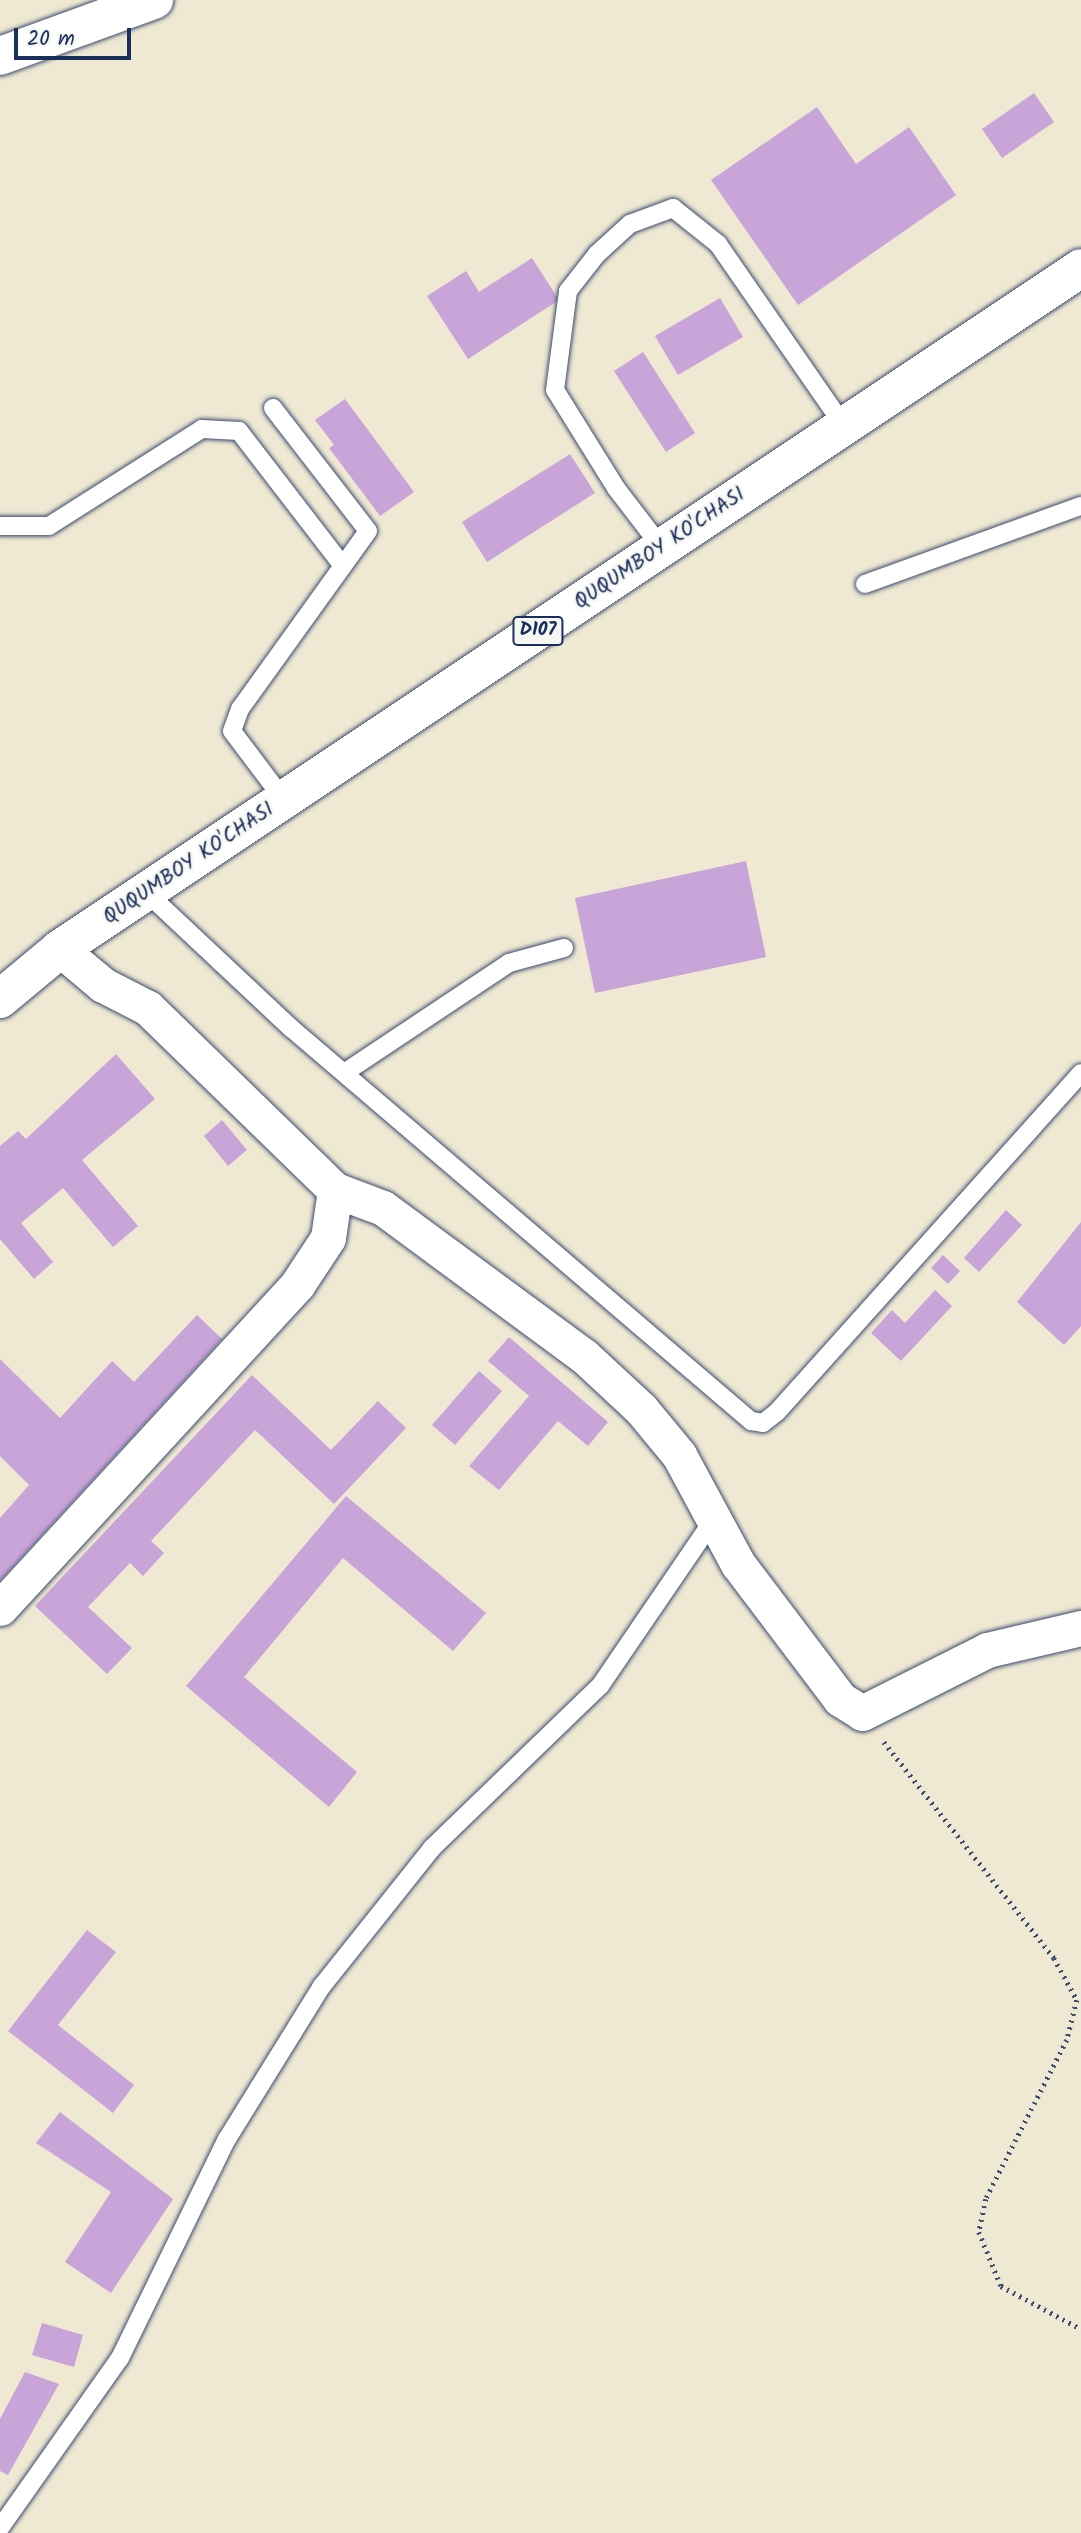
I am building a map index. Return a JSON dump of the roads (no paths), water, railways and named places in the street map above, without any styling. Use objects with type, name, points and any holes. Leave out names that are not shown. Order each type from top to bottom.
[{"type":"main road","points":[[0,55],[154,0]]},
{"type":"main road","name":"QUQUMBOY KO'CHASI","points":[[0,999],[60,949],[1081,268]]},
{"type":"street","points":[[60,949],[103,985],[148,1009],[335,1190],[383,1208],[584,1356],[640,1409],[679,1455],[712,1522],[738,1564],[840,1699],[862,1713],[987,1650],[1081,1628]]},
{"type":"street","points":[[0,1608],[298,1285],[328,1238],[335,1190]]},
{"type":"lane","points":[[662,548],[616,488],[555,390],[568,291],[597,254],[630,224],[673,208],[718,244],[844,426]]},
{"type":"lane","points":[[273,408],[368,531],[240,709],[232,731],[285,800]]},
{"type":"lane","points":[[0,526],[49,527],[202,429],[239,431],[343,566]]},
{"type":"lane","points":[[864,584],[1081,506]]},
{"type":"lane","points":[[146,892],[344,1073],[751,1421],[763,1423],[1081,1073]]},
{"type":"lane","points":[[344,1073],[509,963],[564,948]]},
{"type":"lane","points":[[0,2528],[120,2358],[227,2139],[322,1986],[432,1848],[600,1686],[712,1522]]}]
